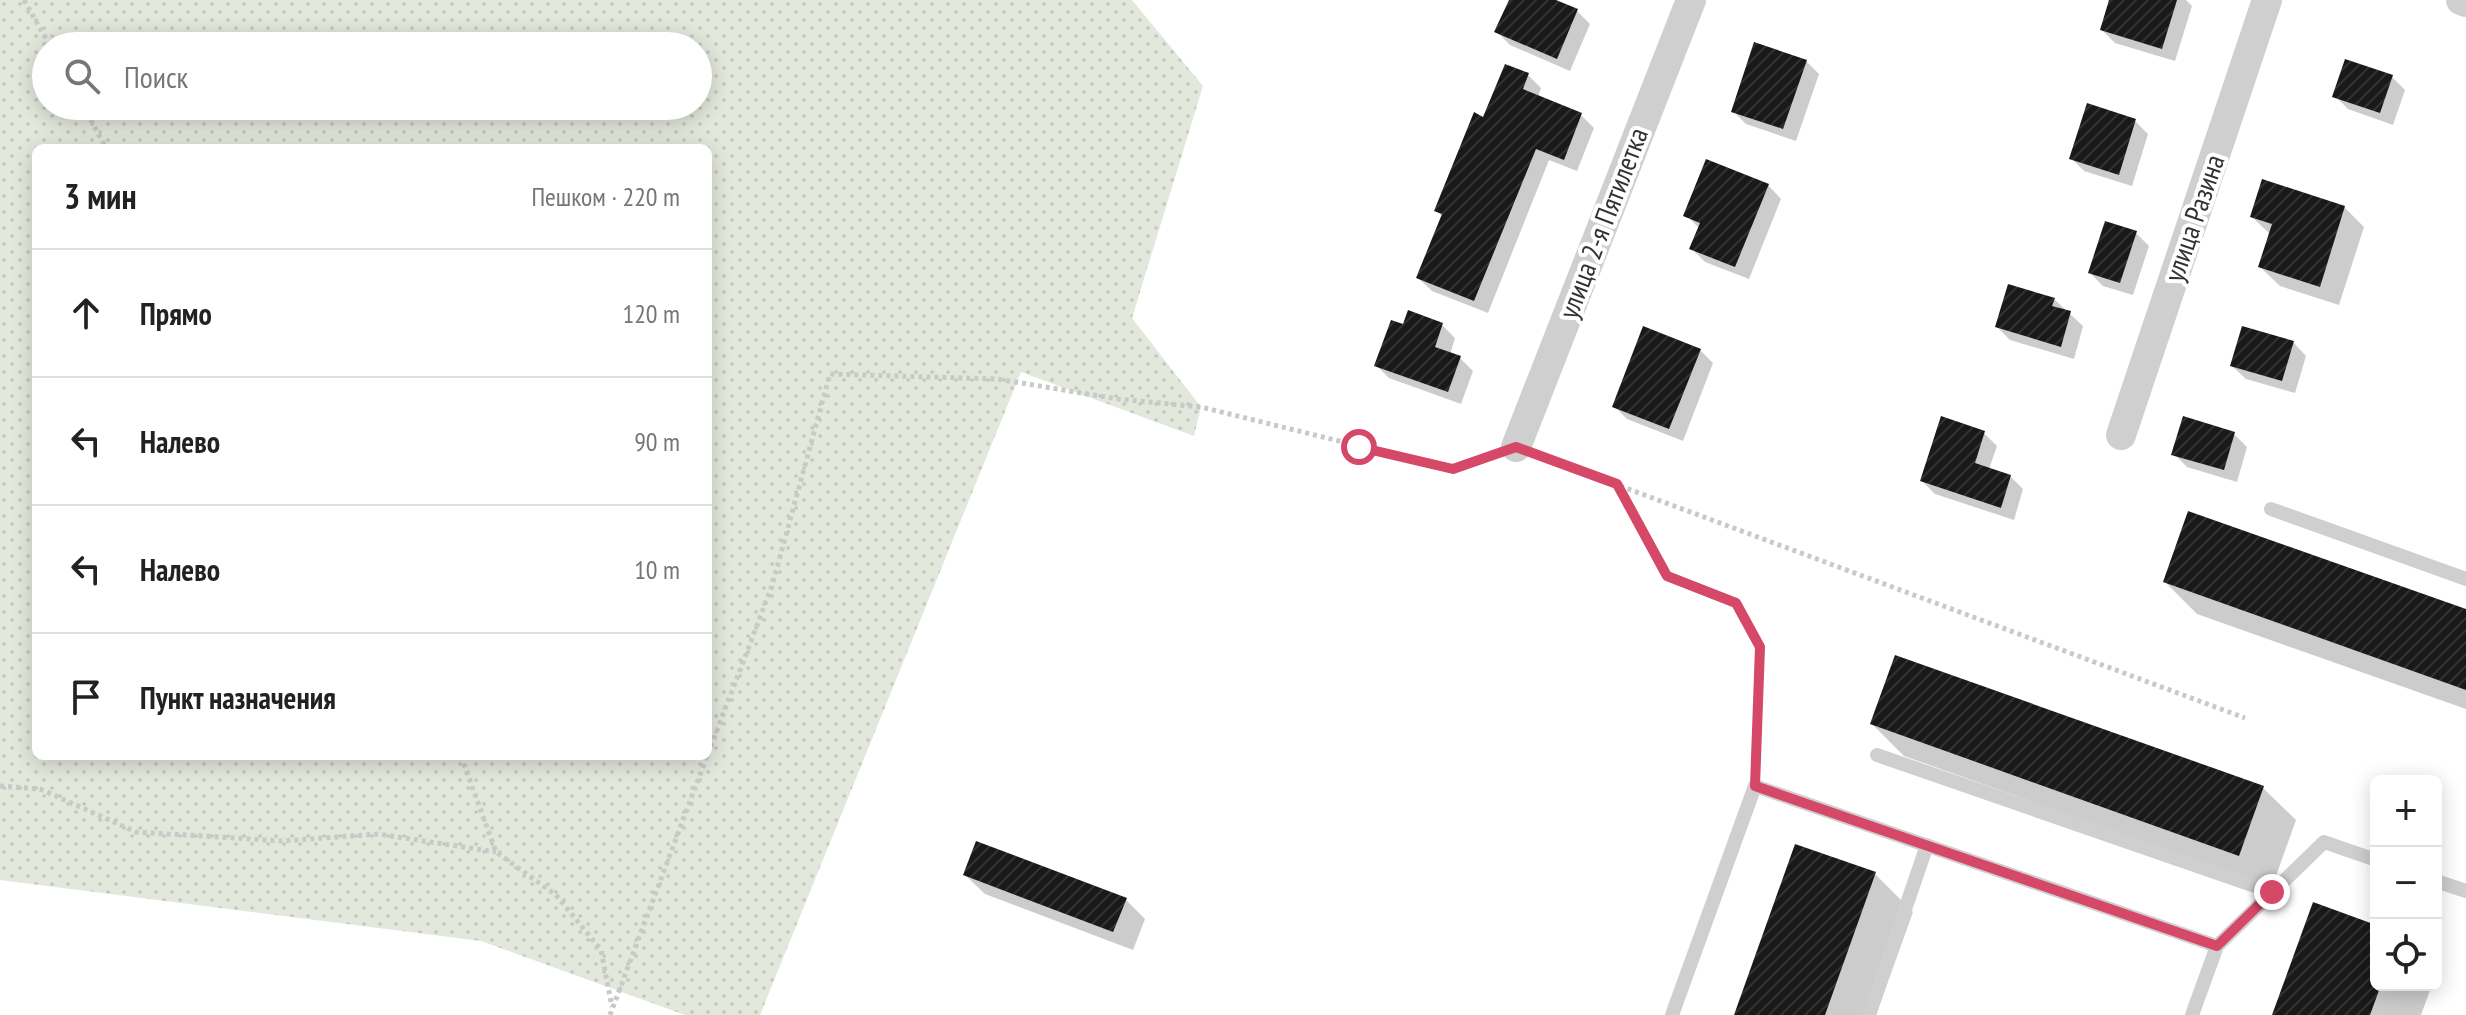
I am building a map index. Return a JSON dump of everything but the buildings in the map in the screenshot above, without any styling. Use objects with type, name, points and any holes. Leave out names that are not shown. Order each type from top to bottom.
[{"type":"street","name":"улица 2-я Пятилетка","points":[[1516,447],[1691,0]]},
{"type":"street","name":"улица Разина","points":[[2121,435],[2267,0]]},
{"type":"lane","points":[[2271,509],[2466,579]]},
{"type":"lane","points":[[1877,755],[2272,892]]},
{"type":"lane","points":[[1672,1015],[1755,786],[2217,946]]},
{"type":"lane","points":[[2192,1015],[2217,946],[2324,842],[2370,858]]},
{"type":"lane","points":[[1869,1015],[1927,845]]},
{"type":"lane","points":[[2442,883],[2466,891]]},
{"type":"path","points":[[24,0],[42,32]]},
{"type":"path","points":[[91,120],[104,144]]},
{"type":"path","points":[[712,744],[772,586],[830,374],[997,379],[1118,399],[1201,407],[1453,469],[1516,447],[2245,718]]},
{"type":"path","points":[[1617,484],[1667,576],[1736,603],[1760,647],[1755,786]]},
{"type":"path","points":[[462,760],[496,852]]},
{"type":"path","points":[[610,1015],[706,760]]},
{"type":"path","points":[[0,786],[40,789],[136,832],[283,841],[378,834],[496,852],[556,895],[601,950],[612,1007]]},
{"type":"shaded area","points":[[0,0],[1132,0],[1203,86],[1132,318],[1201,407],[1194,436],[1021,372],[760,1015],[685,1015],[481,941],[0,880]]},
{"type":"route","points":[[1359,447],[1453,469],[1516,447],[1617,484],[1667,576],[1736,603],[1760,647],[1755,786],[2217,946],[2272,892]]}]
